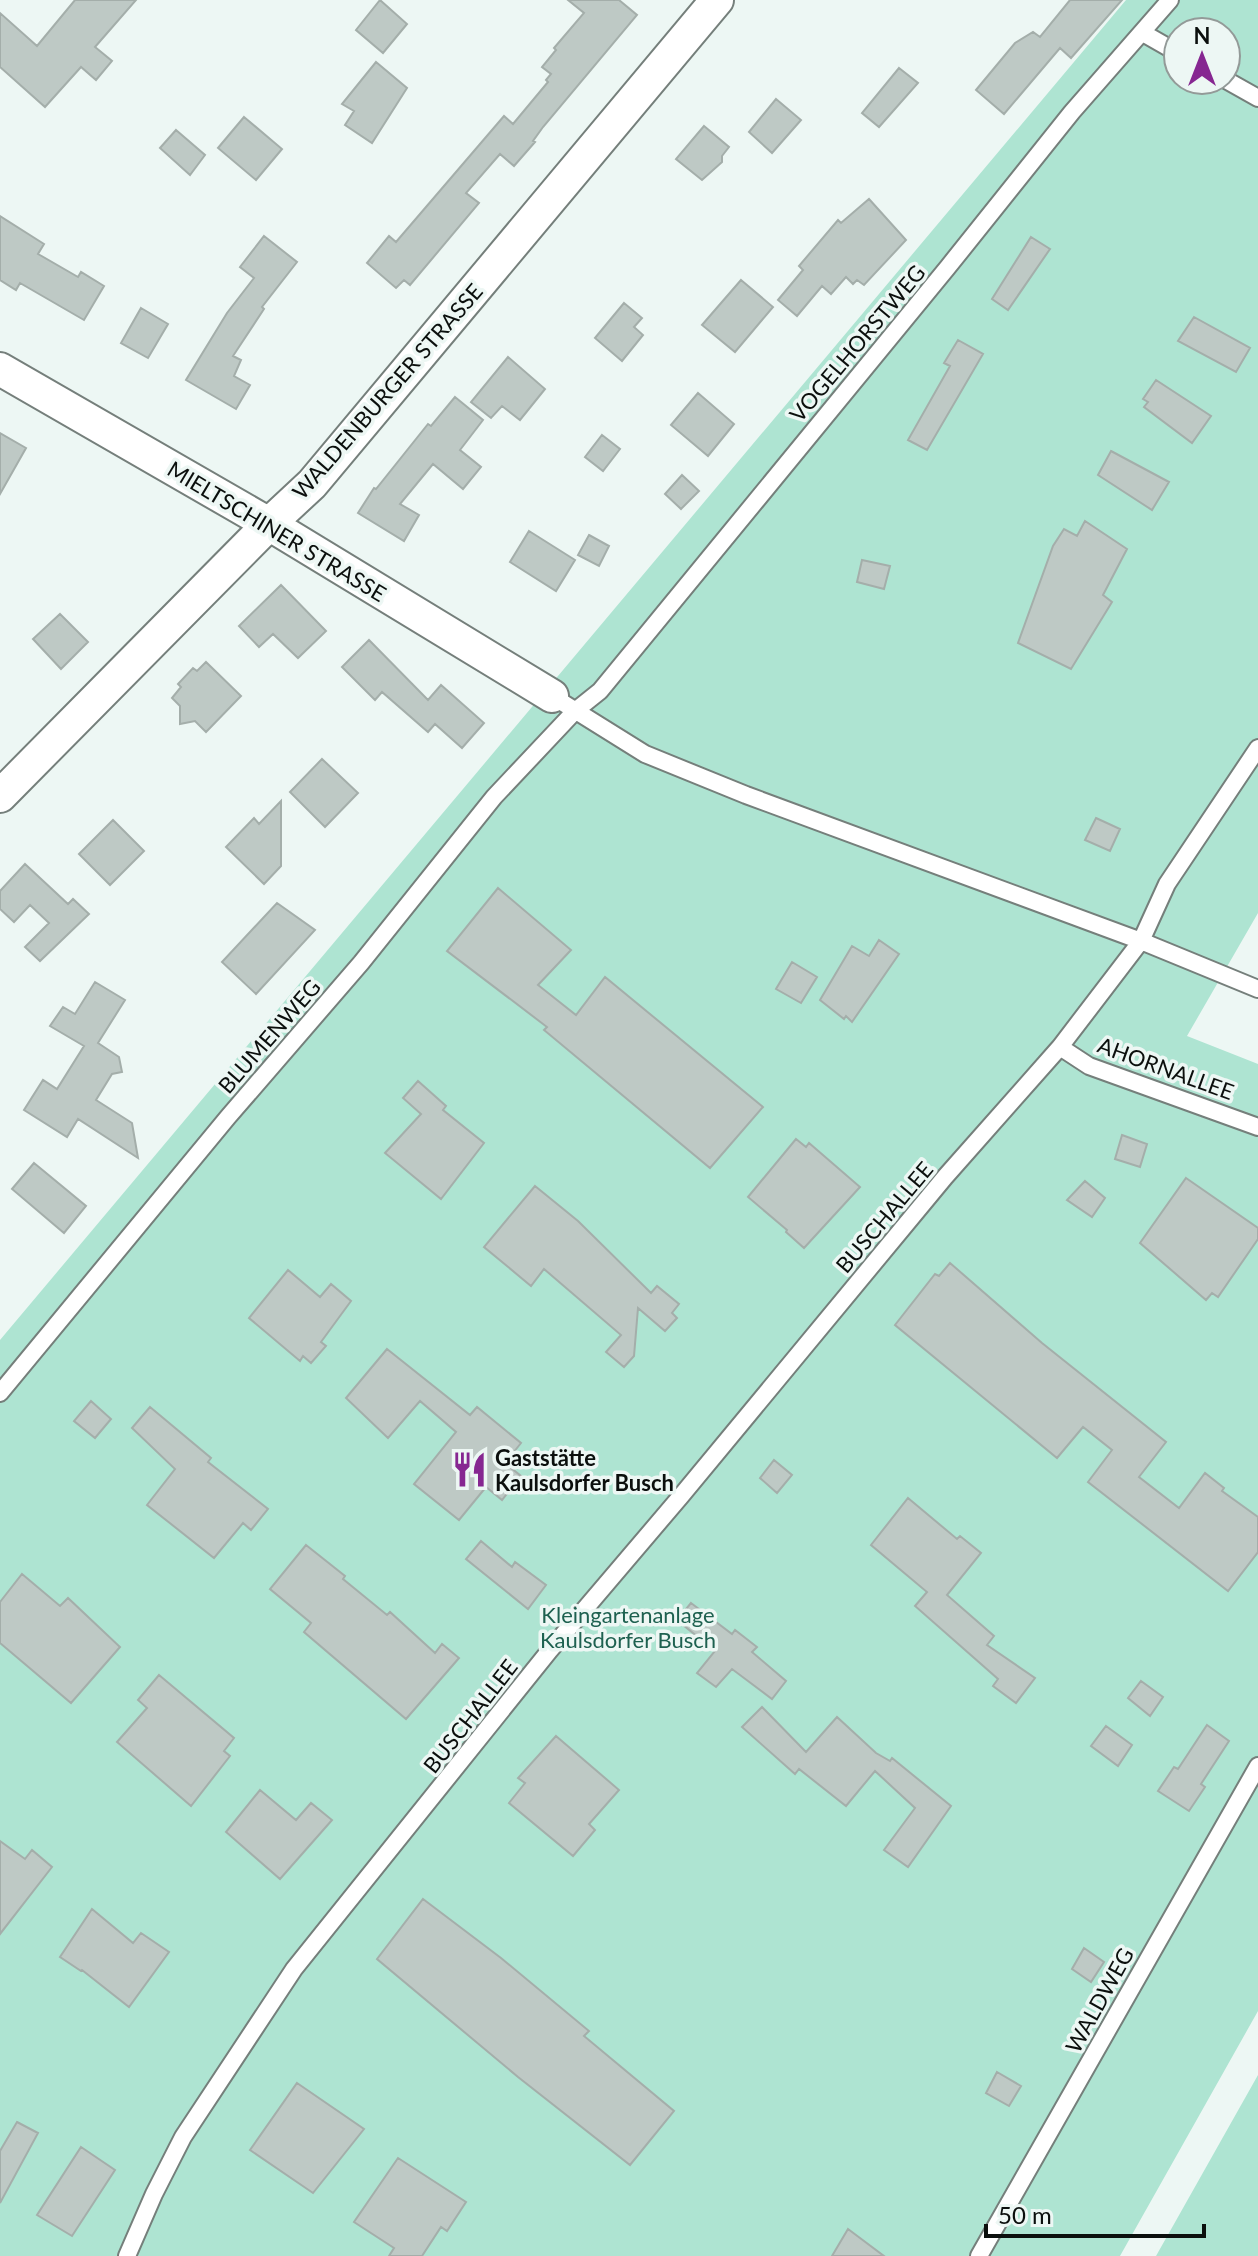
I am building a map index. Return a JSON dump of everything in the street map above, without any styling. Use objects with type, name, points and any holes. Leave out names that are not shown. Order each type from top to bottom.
[{"type":"street","name":"WALDENBURGER STRASSE","points":[[0,796],[312,484],[717,0]]},
{"type":"street","name":"MIELTSCHINER STRASSE","points":[[0,369],[269,524],[563,704]]},
{"type":"lane","name":"VOGELHORSTWEG","points":[[563,704],[600,691],[1072,112],[1170,0]]},
{"type":"lane","points":[[1143,33],[1162,44]]},
{"type":"lane","points":[[563,704],[645,754],[688,772],[1141,941],[1258,989]]},
{"type":"lane","name":"BLUMENWEG","points":[[0,1393],[228,1117],[361,963],[494,797],[563,704]]},
{"type":"lane","name":"BUSCHALLEE","points":[[127,2256],[183,2137],[294,1969],[550,1650],[702,1472],[945,1177],[1060,1047],[1141,941],[1167,884],[1258,748]]},
{"type":"lane","name":"AHORNALLEE","points":[[1060,1047],[1089,1066],[1258,1127]]},
{"type":"lane","name":"WALDWEG","points":[[979,2256],[1258,1766]]},
{"type":"green space","name":"Kleingartenanlage Kaulsdorfer Busch","points":[[1126,0],[1258,0],[1258,913],[1187,1036],[1258,1064],[1258,2011],[1120,2256],[0,2256],[0,1340]]},
{"type":"green space","points":[[1258,2075],[1258,2256],[1156,2256]]},
{"type":"building","points":[[75,0],[136,0],[95,47],[112,61],[96,80],[81,67],[45,107],[0,67],[0,13],[37,46]]},
{"type":"building","points":[[380,0],[407,24],[383,53],[356,30]]},
{"type":"building","points":[[568,0],[619,0],[637,15],[514,166],[500,154],[466,193],[479,203],[410,285],[404,280],[396,288],[367,263],[389,236],[396,242],[504,116],[513,124],[548,82],[546,80],[551,74],[542,67],[584,13]]},
{"type":"building","points":[[1070,0],[1122,0],[1071,58],[1060,48],[1004,114],[976,90],[1015,43],[1033,32],[1040,37]]},
{"type":"building","points":[[376,62],[407,88],[372,143],[345,125],[354,111],[342,104]]},
{"type":"building","points":[[899,68],[918,83],[879,127],[862,113]]},
{"type":"building","points":[[776,99],[801,120],[772,153],[749,132]]},
{"type":"building","points":[[244,117],[282,149],[256,180],[218,148]]},
{"type":"building","points":[[704,126],[729,147],[722,156],[722,162],[702,180],[676,159]]},
{"type":"building","points":[[176,130],[205,155],[190,175],[160,148]]},
{"type":"building","points":[[869,199],[906,240],[864,285],[857,280],[853,284],[846,277],[831,294],[822,286],[797,316],[778,300],[803,270],[799,266],[838,220],[841,223]]},
{"type":"building","points":[[0,216],[44,244],[38,254],[78,277],[81,272],[104,286],[84,320],[20,283],[16,290],[0,280]]},
{"type":"building","points":[[264,236],[297,262],[262,307],[264,309],[233,356],[241,360],[234,376],[250,385],[236,409],[186,380],[227,313],[254,278],[240,267]]},
{"type":"building","points":[[1031,237],[1050,249],[1008,310],[992,299]]},
{"type":"building","points":[[741,280],[773,307],[735,352],[702,325]]},
{"type":"building","points":[[624,303],[642,318],[634,327],[643,335],[622,361],[595,338]]},
{"type":"building","points":[[141,308],[168,324],[148,358],[121,343]]},
{"type":"building","points":[[1194,317],[1250,348],[1236,372],[1178,341]]},
{"type":"building","points":[[958,340],[983,354],[927,450],[908,440],[950,366],[944,363]]},
{"type":"building","points":[[508,357],[545,389],[520,420],[502,406],[491,418],[471,402]]},
{"type":"building","points":[[1156,380],[1211,416],[1192,443],[1144,407],[1148,402],[1143,399]]},
{"type":"building","points":[[698,393],[734,424],[708,456],[671,425]]},
{"type":"building","points":[[455,397],[483,420],[460,450],[481,467],[463,489],[433,464],[400,504],[419,515],[404,541],[358,513],[374,488]]},
{"type":"building","points":[[0,433],[26,448],[0,494]]},
{"type":"building","points":[[602,435],[620,449],[603,471],[585,457]]},
{"type":"building","points":[[1111,451],[1169,482],[1152,510],[1098,475]]},
{"type":"building","points":[[682,475],[699,491],[681,509],[665,494]]},
{"type":"building","points":[[1085,521],[1127,549],[1103,595],[1112,602],[1071,669],[1018,643],[1053,546],[1064,529],[1077,536]]},
{"type":"building","points":[[529,531],[575,560],[556,591],[510,562]]},
{"type":"building","points":[[589,535],[609,546],[599,566],[578,555]]},
{"type":"building","points":[[862,560],[890,566],[884,589],[857,582]]},
{"type":"building","points":[[281,585],[326,631],[298,658],[273,634],[259,647],[239,626]]},
{"type":"building","points":[[60,614],[88,642],[61,669],[33,639]]},
{"type":"building","points":[[369,640],[428,700],[441,685],[484,723],[462,748],[435,724],[428,732],[382,692],[375,700],[342,667]]},
{"type":"building","points":[[206,662],[241,696],[206,732],[195,721],[180,724],[180,706],[172,698],[181,687],[178,684],[193,668],[197,671]]},
{"type":"building","points":[[322,759],[358,793],[325,827],[290,792]]},
{"type":"building","points":[[281,801],[281,866],[264,884],[226,847],[254,818],[259,824]]},
{"type":"building","points":[[1096,818],[1120,829],[1110,851],[1085,840]]},
{"type":"building","points":[[113,820],[144,851],[110,885],[79,854]]},
{"type":"building","points":[[25,864],[68,904],[73,899],[89,914],[40,961],[25,947],[49,923],[30,905],[14,922],[0,909],[0,891]]},
{"type":"building","points":[[498,888],[571,950],[538,985],[576,1015],[605,977],[763,1107],[710,1168],[544,1030],[547,1027],[447,951]]},
{"type":"building","points":[[277,903],[315,930],[256,994],[222,962]]},
{"type":"building","points":[[879,940],[899,954],[852,1022],[846,1016],[844,1019],[820,1000],[852,946],[869,956]]},
{"type":"building","points":[[792,962],[817,977],[801,1003],[776,989]]},
{"type":"building","points":[[95,982],[125,1000],[98,1043],[119,1057],[122,1072],[112,1074],[96,1100],[132,1123],[138,1158],[78,1119],[67,1137],[24,1110],[43,1080],[57,1089],[84,1046],[50,1026],[63,1007],[75,1014]]},
{"type":"building","points":[[418,1081],[446,1106],[443,1110],[484,1143],[441,1199],[385,1153],[421,1114],[403,1098]]},
{"type":"building","points":[[1122,1135],[1147,1144],[1140,1167],[1115,1159]]},
{"type":"building","points":[[796,1139],[806,1147],[809,1143],[860,1187],[804,1248],[748,1197]]},
{"type":"building","points":[[34,1163],[86,1206],[64,1233],[12,1189]]},
{"type":"building","points":[[1186,1178],[1258,1228],[1258,1239],[1218,1297],[1212,1293],[1206,1300],[1140,1243]]},
{"type":"building","points":[[1085,1181],[1105,1198],[1092,1217],[1067,1200]]},
{"type":"building","points":[[535,1186],[578,1221],[651,1293],[657,1286],[679,1304],[672,1313],[677,1318],[665,1331],[638,1308],[634,1356],[624,1367],[606,1352],[621,1335],[544,1269],[531,1286],[484,1247]]},
{"type":"building","points":[[950,1263],[1042,1343],[1166,1442],[1139,1477],[1179,1508],[1205,1473],[1224,1488],[1222,1491],[1258,1517],[1258,1552],[1228,1591],[1088,1482],[1112,1450],[1083,1427],[1057,1458],[895,1325],[935,1274],[939,1276]]},
{"type":"building","points":[[288,1270],[320,1297],[331,1284],[351,1301],[321,1342],[326,1346],[311,1363],[303,1356],[300,1361],[249,1318]]},
{"type":"building","points":[[387,1349],[470,1415],[477,1407],[521,1443],[505,1463],[521,1476],[502,1500],[486,1487],[459,1520],[414,1484],[456,1432],[420,1401],[388,1438],[346,1398]]},
{"type":"building","points":[[91,1401],[111,1419],[95,1438],[74,1421]]},
{"type":"building","points":[[150,1407],[211,1458],[208,1462],[268,1509],[251,1530],[243,1523],[214,1558],[147,1505],[175,1469],[132,1428]]},
{"type":"building","points":[[774,1460],[792,1475],[777,1493],[760,1478]]},
{"type":"building","points":[[908,1498],[957,1539],[960,1536],[981,1553],[947,1595],[994,1636],[987,1645],[1035,1678],[1016,1703],[993,1686],[998,1679],[915,1606],[927,1592],[871,1545]]},
{"type":"building","points":[[481,1541],[512,1567],[515,1562],[546,1585],[528,1609],[466,1559]]},
{"type":"building","points":[[306,1545],[387,1615],[390,1612],[435,1653],[442,1644],[459,1658],[406,1719],[304,1632],[311,1623],[270,1589]]},
{"type":"building","points":[[22,1574],[60,1606],[68,1598],[120,1647],[71,1703],[0,1643],[0,1602]]},
{"type":"building","points":[[691,1603],[732,1634],[735,1630],[757,1647],[752,1652],[786,1681],[772,1699],[732,1669],[716,1687],[697,1673],[715,1651],[677,1620]]},
{"type":"building","points":[[159,1675],[234,1738],[224,1751],[230,1756],[191,1806],[117,1742],[147,1708],[138,1700]]},
{"type":"building","points":[[1141,1681],[1163,1697],[1150,1716],[1128,1698]]},
{"type":"building","points":[[762,1707],[806,1752],[837,1717],[876,1753],[890,1761],[892,1758],[951,1806],[908,1867],[884,1850],[915,1808],[875,1771],[846,1806],[799,1769],[795,1774],[742,1727]]},
{"type":"building","points":[[1207,1725],[1229,1741],[1201,1784],[1205,1787],[1189,1811],[1158,1791],[1174,1767],[1178,1769]]},
{"type":"building","points":[[1106,1726],[1132,1745],[1118,1766],[1091,1746]]},
{"type":"building","points":[[556,1736],[619,1790],[589,1824],[595,1830],[573,1856],[509,1803],[525,1783],[518,1778]]},
{"type":"building","points":[[260,1790],[296,1820],[311,1803],[332,1820],[280,1879],[226,1832]]},
{"type":"building","points":[[0,1841],[25,1859],[32,1850],[52,1867],[0,1934]]},
{"type":"building","points":[[423,1899],[589,2031],[584,2036],[674,2111],[630,2165],[518,2077],[377,1959]]},
{"type":"building","points":[[92,1909],[133,1943],[141,1933],[169,1952],[129,2007],[60,1957]]},
{"type":"building","points":[[1084,1948],[1104,1962],[1091,1982],[1072,1969]]},
{"type":"building","points":[[997,2072],[1021,2086],[1009,2106],[986,2093]]},
{"type":"building","points":[[297,2083],[364,2129],[313,2193],[250,2150]]},
{"type":"building","points":[[17,2122],[38,2133],[0,2203],[0,2151]]},
{"type":"building","points":[[81,2147],[115,2170],[72,2236],[37,2215]]},
{"type":"building","points":[[398,2158],[466,2202],[447,2231],[441,2227],[422,2256],[389,2256],[394,2248],[354,2222]]},
{"type":"building","points":[[848,2229],[884,2256],[832,2256]]},
{"type":"place","name":"Gaststätte Kaulsdorfer Busch","points":[[469,1470]]}]
